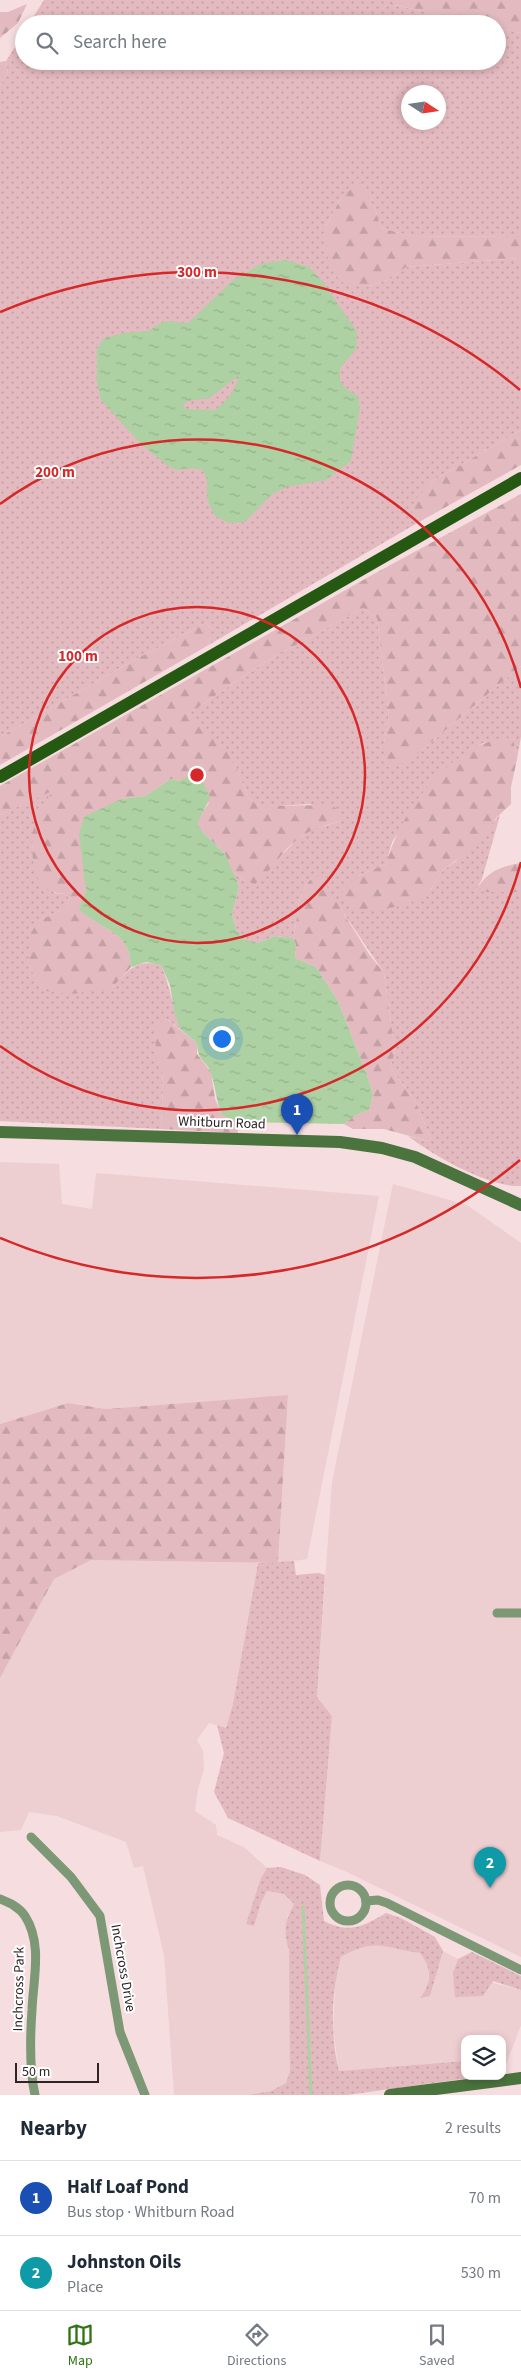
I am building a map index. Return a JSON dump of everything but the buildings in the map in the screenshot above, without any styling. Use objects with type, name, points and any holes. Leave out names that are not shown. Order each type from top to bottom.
[{"type":"main road","points":[[0,777],[521,478]]},
{"type":"main road","name":"Whitburn Road","points":[[0,1132],[340,1142],[382,1148],[415,1157],[521,1205]]},
{"type":"main road","points":[[390,2095],[521,2078]]},
{"type":"street","points":[[497,1613],[521,1613]]},
{"type":"street","name":"Inchcross Drive","points":[[31,1837],[71,1877],[100,1916],[120,2032],[145,2095]]},
{"type":"street","points":[[347,1884],[359,1888],[363,1892],[366,1901],[362,1915],[351,1921],[339,1919],[331,1911],[330,1899],[334,1890],[347,1884]]},
{"type":"street","name":"Inchcross Park","points":[[0,1899],[14,1905],[24,1915],[31,1929],[35,1947],[31,2080],[34,2095]]},
{"type":"street","points":[[366,1901],[378,1900],[387,1903],[521,1970]]},
{"type":"shaded area","points":[[0,1162],[59,1164],[62,1204],[92,1209],[96,1173],[379,1196],[307,1559],[278,1563],[288,1395],[106,1409],[68,1403],[0,1424]]},
{"type":"shaded area","points":[[393,1184],[467,1205],[521,1243],[521,1957],[345,1871],[320,1861],[332,1716],[317,1697],[332,1482]]},
{"type":"shaded area","points":[[91,1560],[258,1563],[233,1704],[226,1728],[209,1723],[197,1740],[203,1751],[204,1769],[198,1789],[195,1811],[216,1825],[217,1835],[244,1847],[267,1868],[261,1878],[254,1925],[267,1891],[284,1894],[294,1904],[287,1917],[292,2017],[290,2071],[287,2083],[271,2091],[248,2095],[174,2095],[164,1955],[143,1866],[134,1868],[126,1842],[57,1816],[29,1812],[21,1830],[0,1832],[0,1678],[54,1578]]},
{"type":"shaded area","points":[[377,1944],[421,1953],[429,1964],[428,1988],[421,1997],[430,1996],[443,1951],[458,1959],[453,1973],[521,1990],[521,2025],[506,2064],[506,2035],[461,2035],[461,2061],[339,2071],[333,2030],[336,1972],[341,1957],[357,1948]]},
{"type":"green space","points":[[44,0],[390,0],[390,4],[440,15],[35,15]]},
{"type":"green space","points":[[390,0],[521,0],[521,33],[506,30],[506,15],[440,15],[390,4]]},
{"type":"green space","points":[[27,4],[22,15],[15,15],[15,26],[0,38],[0,12],[8,12]]},
{"type":"green space","points":[[506,30],[521,33],[521,237],[411,236],[381,228],[375,209],[342,196],[326,226],[326,253],[367,287],[390,279],[406,267],[521,258],[521,430],[431,482],[413,513],[419,522],[207,646],[211,637],[211,628],[206,623],[136,659],[0,737],[0,86],[8,73],[6,61],[15,47],[15,70],[506,70]]},
{"type":"green space","points":[[6,61],[8,73],[0,86],[0,62]]},
{"type":"green space","points":[[360,183],[375,209],[381,228],[411,236],[521,237],[521,258],[406,267],[390,279],[367,287],[345,284],[335,277],[326,253],[326,226],[342,196]]},
{"type":"green space","points":[[521,430],[521,465],[419,522],[412,513],[417,498],[431,482]]},
{"type":"green space","points":[[521,494],[521,666],[422,750],[404,763],[386,767],[384,742],[389,716],[377,618],[363,608],[265,662],[188,714],[229,753],[249,798],[259,806],[329,805],[340,810],[341,821],[313,830],[298,839],[286,849],[255,884],[246,881],[231,871],[225,854],[198,827],[198,819],[209,803],[179,781],[171,779],[145,796],[121,799],[84,864],[86,891],[80,909],[124,942],[129,953],[131,967],[112,988],[72,994],[46,991],[28,966],[30,935],[38,921],[66,908],[69,900],[67,894],[47,890],[39,882],[33,862],[32,839],[36,818],[52,791],[0,815],[0,786],[372,575]]},
{"type":"green space","points":[[363,608],[377,618],[389,716],[384,742],[422,750],[521,666],[521,737],[517,759],[513,738],[483,743],[438,776],[392,842],[386,864],[358,876],[430,891],[443,870],[455,862],[500,815],[482,879],[475,892],[521,892],[521,1186],[494,1182],[462,1169],[431,1152],[408,1136],[432,1142],[415,1100],[390,1068],[395,1052],[384,973],[320,878],[313,877],[303,891],[298,906],[293,938],[275,936],[258,943],[245,940],[237,931],[232,915],[239,886],[231,871],[246,881],[285,852],[297,839],[314,829],[341,821],[310,804],[260,807],[249,798],[235,767],[188,714],[265,662]]},
{"type":"green space","points":[[206,623],[211,628],[211,637],[207,646],[0,765],[0,737],[136,659]]},
{"type":"green space","points":[[500,738],[513,738],[517,759],[511,787],[511,804],[496,818],[478,844],[443,870],[430,891],[422,899],[395,907],[355,913],[345,903],[341,893],[358,876],[386,864],[403,824],[414,805],[428,787],[460,757],[479,746]]},
{"type":"green space","points":[[52,790],[50,798],[39,810],[32,847],[54,893],[67,894],[69,900],[66,908],[38,921],[28,966],[46,990],[112,988],[128,971],[139,965],[161,965],[180,1029],[165,1018],[157,1062],[162,1072],[161,1129],[0,1121],[0,815]]},
{"type":"green space","points":[[521,863],[521,892],[475,892],[489,875],[506,866]]},
{"type":"green space","points":[[313,877],[320,877],[324,882],[369,954],[384,973],[395,1052],[390,1068],[415,1100],[432,1142],[384,1129],[353,1129],[344,1124],[354,1116],[369,1110],[373,1095],[338,1001],[316,967],[295,958],[296,945],[293,938],[298,906],[303,891]]},
{"type":"green space","points":[[165,1018],[197,1043],[197,1054],[211,1072],[215,1099],[222,1115],[237,1122],[238,1133],[161,1129],[162,1072],[157,1062],[154,1027]]},
{"type":"green space","points":[[288,1395],[278,1563],[91,1560],[54,1579],[0,1678],[0,1424],[68,1403],[106,1409]]},
{"type":"green space","points":[[294,1561],[296,1575],[319,1573],[325,1575],[317,1697],[332,1716],[320,1861],[228,1818],[214,1792],[224,1753],[217,1725],[226,1728],[233,1704],[258,1563]]},
{"type":"green space","points":[[281,1867],[305,1875],[320,1885],[324,1921],[349,1928],[363,1925],[386,1913],[401,1918],[435,1937],[443,1951],[430,1996],[420,1998],[427,1987],[429,1976],[427,1964],[420,1953],[372,1946],[363,1947],[341,1957],[335,1985],[333,2014],[334,2043],[339,2071],[461,2061],[461,2079],[347,2095],[248,2095],[271,2091],[286,2083],[290,2071],[289,1950],[286,1932],[287,1921],[294,1904],[284,1894],[267,1891],[254,1926],[246,1924],[261,1878],[267,1868]]},
{"type":"green space","points":[[472,1952],[521,1976],[521,1990],[493,1981],[483,1996],[455,1997],[453,1973],[458,1959]]},
{"type":"water","points":[[285,260],[309,267],[323,282],[357,332],[356,349],[340,368],[340,380],[346,389],[357,395],[360,407],[351,461],[326,480],[286,487],[271,495],[245,522],[229,523],[215,516],[207,499],[207,480],[203,470],[192,468],[177,470],[168,466],[141,444],[101,400],[97,382],[97,349],[103,339],[123,333],[148,331],[165,321],[188,323],[232,281],[261,264]],"holes":[[[239,375],[230,395],[215,410],[185,409],[183,405],[188,401],[210,398]]]},
{"type":"water","points":[[194,774],[200,778],[210,796],[198,827],[225,854],[239,886],[232,915],[237,931],[245,940],[258,943],[275,936],[293,938],[296,945],[295,958],[316,967],[338,1001],[373,1095],[369,1110],[354,1116],[344,1124],[237,1122],[222,1115],[211,1074],[199,1055],[197,1043],[180,1029],[174,1011],[170,985],[161,965],[146,962],[131,967],[129,953],[124,942],[79,909],[86,891],[79,834],[84,817],[121,799],[145,796],[171,779],[179,781]]},
{"type":"waterway","points":[[303,1907],[311,2095]]},
{"type":"place","name":"Half Loaf Pond","points":[[297,1135]]},
{"type":"place","name":"Johnston Oils","points":[[490,1888]]}]
